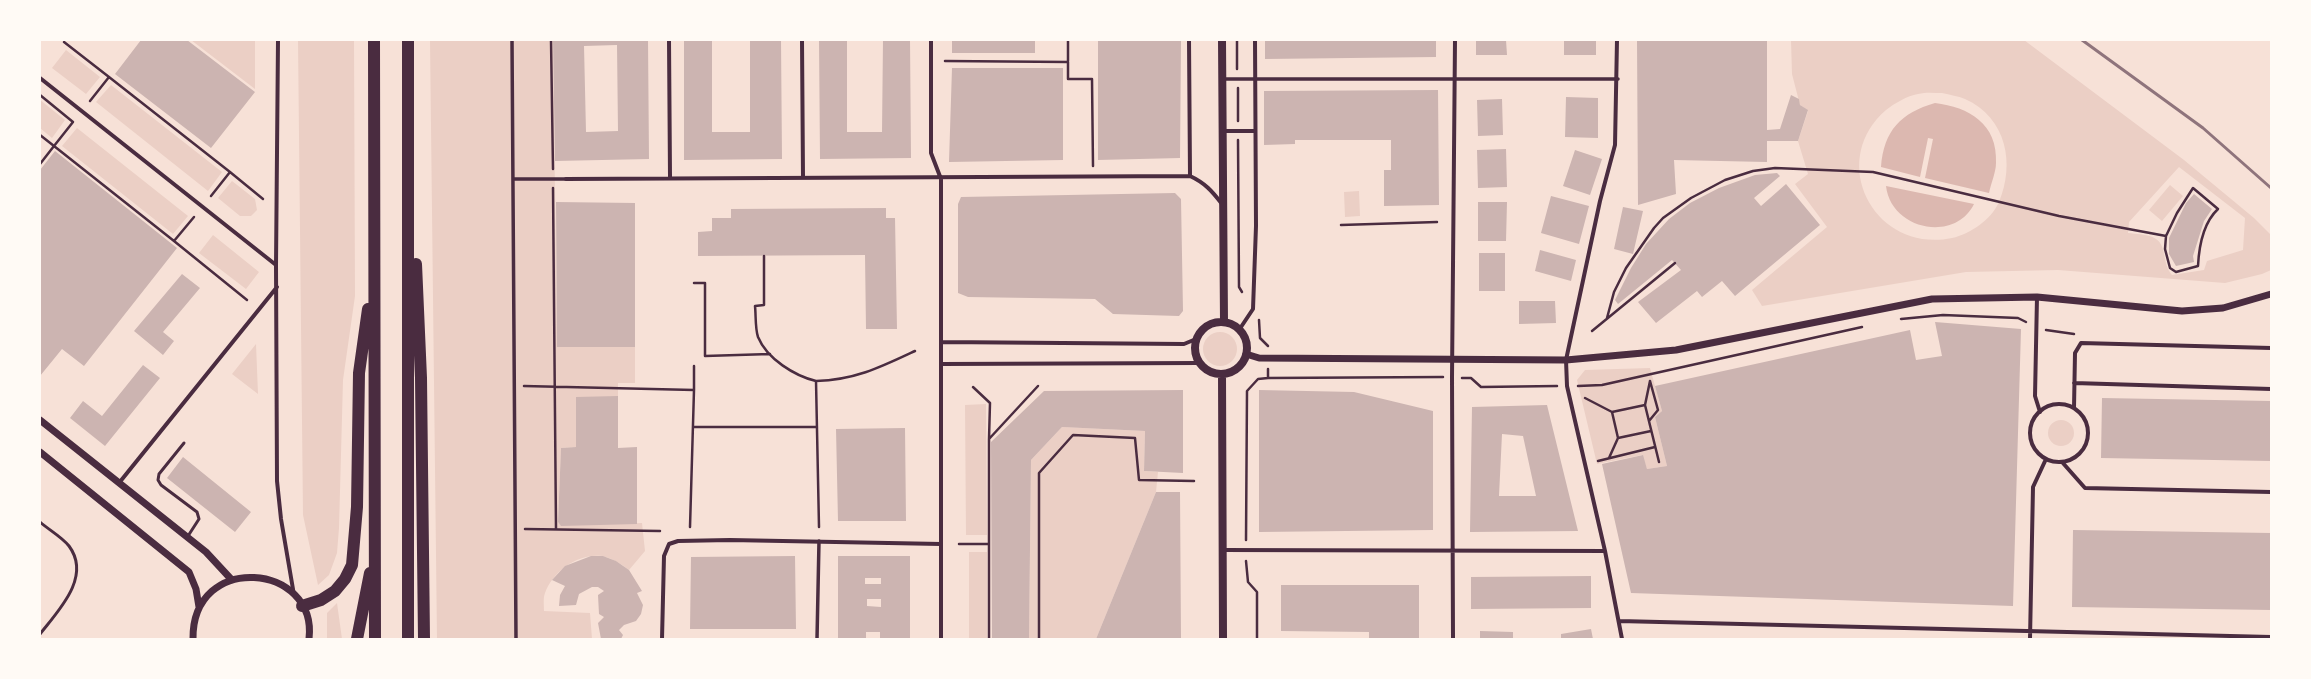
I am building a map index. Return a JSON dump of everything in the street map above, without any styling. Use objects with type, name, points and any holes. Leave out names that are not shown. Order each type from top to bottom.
[{"type":"highway","points":[[374,40],[375,639]]},
{"type":"highway","points":[[408,40],[408,639]]},
{"type":"highway","points":[[408,115],[421,378],[424,639]]},
{"type":"highway","points":[[302,606],[321,600],[335,591],[345,579],[352,565],[356,507],[359,373],[374,268]]},
{"type":"highway","points":[[357,639],[359,620],[374,550]]},
{"type":"main road","points":[[1222,40],[1224,322]]},
{"type":"main road","points":[[1224,322],[1239,330],[1244,337],[1246,354],[1238,368],[1222,374],[1213,373],[1199,364],[1195,356],[1196,339],[1207,326],[1224,322]]},
{"type":"main road","points":[[1222,374],[1223,639]]},
{"type":"street","points":[[278,40],[276,265],[277,481],[281,519],[294,595]]},
{"type":"street","points":[[512,40],[517,529],[516,639]]},
{"type":"street","points":[[669,40],[670,177]]},
{"type":"street","points":[[802,40],[803,177]]},
{"type":"street","points":[[932,40],[931,153],[941,179],[941,639]]},
{"type":"street","points":[[1189,40],[1190,176]]},
{"type":"street","points":[[1239,330],[1253,309],[1256,226],[1256,40]]},
{"type":"street","points":[[1453,639],[1454,551],[1452,359],[1455,40]]},
{"type":"street","points":[[1617,40],[1618,79],[1615,145],[1600,201],[1566,360],[1567,386],[1605,551],[1622,639]]},
{"type":"street","points":[[40,78],[276,265]]},
{"type":"street","points":[[1222,79],[1618,79]]},
{"type":"street","points":[[1222,131],[1255,131]]},
{"type":"street","points":[[513,179],[670,177],[941,179],[1190,176],[1201,181],[1210,189],[1222,204]]},
{"type":"street","points":[[119,483],[277,286]]},
{"type":"street","points":[[1246,354],[1259,358],[1566,360],[1676,350],[1932,299],[2037,297],[2182,311],[2223,308],[2271,294]]},
{"type":"street","points":[[2037,297],[2035,396],[2040,412]]},
{"type":"street","points":[[941,342],[1184,344],[1196,339]]},
{"type":"street","points":[[2074,408],[2075,353],[2081,342],[2271,348]]},
{"type":"street","points":[[942,364],[1199,364]]},
{"type":"street","points":[[2074,383],[2271,389]]},
{"type":"street","points":[[2056,405],[2074,408],[2086,421],[2088,439],[2078,455],[2062,462],[2046,459],[2039,454],[2030,437],[2034,419],[2040,412],[2056,405]]},
{"type":"street","points":[[40,420],[187,536],[206,552],[231,579]]},
{"type":"street","points":[[40,452],[189,572],[196,589],[199,607]]},
{"type":"street","points":[[2030,639],[2033,487],[2046,459]]},
{"type":"street","points":[[2062,462],[2085,488],[2271,492]]},
{"type":"street","points":[[662,639],[662,575],[664,556],[669,544],[678,541],[718,540],[941,544]]},
{"type":"street","points":[[817,639],[819,541]]},
{"type":"street","points":[[1222,550],[1605,551]]},
{"type":"street","points":[[193,639],[193,626],[199,607],[208,595],[218,586],[231,579],[248,576],[265,578],[281,584],[294,595],[302,606],[306,615],[309,639]]},
{"type":"street","points":[[1619,621],[2271,637]]},
{"type":"lane","points":[[184,443],[159,474],[158,480],[161,485],[197,512],[199,519],[187,536]]},
{"type":"lane","points":[[40,522],[69,546],[76,563],[75,580],[69,596],[40,634]]},
{"type":"path","points":[[551,40],[556,530]]},
{"type":"path","points":[[1068,40],[1068,79],[1092,79],[1093,166]]},
{"type":"path","points":[[64,42],[263,199]]},
{"type":"path","points":[[945,61],[1068,62]]},
{"type":"path","points":[[90,101],[109,77]]},
{"type":"path","points":[[40,95],[73,122],[40,164]]},
{"type":"path","points":[[40,135],[247,300]]},
{"type":"path","points":[[1607,318],[1614,292],[1626,268],[1654,228],[1663,218],[1691,198],[1725,180],[1753,171],[1775,168],[1873,172],[2059,216],[2166,236]]},
{"type":"path","points":[[211,196],[230,172]]},
{"type":"path","points":[[2193,188],[2218,209],[2212,215],[2206,226],[2198,249],[2198,266],[2176,272],[2170,268],[2165,249],[2166,236],[2177,213],[2193,188]]},
{"type":"path","points":[[174,241],[194,217]]},
{"type":"path","points":[[1341,225],[1437,222]]},
{"type":"path","points":[[764,256],[764,305],[755,306],[758,336],[771,354],[785,367],[802,378],[816,381],[844,380],[870,372],[915,351]]},
{"type":"path","points":[[1592,331],[1675,263]]},
{"type":"path","points":[[694,283],[705,283],[705,356],[771,354]]},
{"type":"path","points":[[690,527],[694,366]]},
{"type":"path","points":[[816,381],[819,527]]},
{"type":"path","points":[[1648,421],[1658,410],[1650,381],[1645,405],[1648,421],[1659,462]]},
{"type":"path","points":[[515,386],[694,390]]},
{"type":"path","points":[[989,439],[1038,386]]},
{"type":"path","points":[[973,387],[990,403],[989,639]]},
{"type":"path","points":[[1585,398],[1612,412],[1645,405]]},
{"type":"path","points":[[1609,458],[1618,438],[1612,412]]},
{"type":"path","points":[[693,427],[817,427]]},
{"type":"path","points":[[1618,438],[1651,430]]},
{"type":"path","points":[[1039,639],[1039,473],[1073,435],[1135,438],[1139,480],[1194,481]]},
{"type":"path","points":[[1598,461],[1655,447]]},
{"type":"path","points":[[517,529],[660,531]]},
{"type":"path","points":[[959,544],[989,544]]},
{"type":"shaded area","points":[[191,40],[255,40],[255,89]]},
{"type":"shaded area","points":[[298,40],[354,40],[355,296],[343,380],[337,553],[329,575],[318,585],[303,515]]},
{"type":"shaded area","points":[[430,40],[553,40],[557,347],[635,347],[635,383],[618,383],[618,396],[576,447],[561,448],[558,522],[561,525],[642,523],[645,551],[629,570],[606,557],[584,557],[560,571],[549,585],[545,593],[544,611],[590,613],[592,639],[437,639]]},
{"type":"shaded area","points":[[1791,40],[2024,40],[2184,160],[2254,218],[2271,235],[2271,270],[2262,274],[2225,283],[2058,270],[1966,272],[1762,306],[1752,290],[1827,227],[1795,184],[1808,174],[1798,141],[1808,111],[1800,105],[1792,74]],"holes":[[[1924,93],[1942,93],[1965,99],[1979,107],[1990,118],[2004,143],[2006,173],[2004,187],[1995,209],[1991,215],[1973,230],[1952,238],[1925,239],[1901,232],[1881,218],[1868,200],[1860,178],[1860,154],[1868,131],[1886,110],[1910,96]],[[2179,167],[2245,218],[2243,250],[2207,261],[2204,270],[2172,275],[2167,266],[2162,246],[2156,239],[2142,234],[2128,233],[2129,222]]]},
{"type":"shaded area","points":[[66,50],[100,77],[86,94],[52,68]]},
{"type":"shaded area","points":[[111,85],[222,172],[208,191],[96,102]]},
{"type":"shaded area","points":[[40,100],[65,120],[52,138],[40,128]]},
{"type":"shaded area","points":[[1935,103],[1947,105],[1970,113],[1987,128],[1995,149],[1996,163],[1989,193],[1925,178],[1933,139],[1928,138],[1920,177],[1881,167],[1886,143],[1890,133],[1896,125],[1913,112]]},
{"type":"shaded area","points":[[77,128],[188,216],[173,234],[62,146]]},
{"type":"shaded area","points":[[232,181],[255,199],[257,210],[251,216],[240,216],[218,198]]},
{"type":"shaded area","points":[[2170,185],[2183,196],[2162,221],[2149,210]]},
{"type":"shaded area","points":[[1886,186],[1974,204],[1965,216],[1953,224],[1939,227],[1925,226],[1911,221],[1899,213],[1890,201]]},
{"type":"shaded area","points":[[1359,191],[1360,216],[1345,217],[1344,192]]},
{"type":"shaded area","points":[[213,235],[259,272],[246,289],[199,253]]},
{"type":"shaded area","points":[[1217,332],[1223,332],[1227,333],[1234,339],[1237,349],[1236,356],[1230,363],[1223,366],[1217,366],[1213,365],[1206,359],[1203,352],[1203,346],[1204,342],[1210,335]]},
{"type":"shaded area","points":[[256,344],[258,394],[232,374]]},
{"type":"shaded area","points":[[1650,368],[1662,411],[1655,417],[1667,466],[1647,469],[1642,455],[1597,464],[1577,380],[1585,370]]},
{"type":"shaded area","points":[[986,404],[987,535],[966,535],[965,405]]},
{"type":"shaded area","points":[[2061,420],[2070,424],[2074,433],[2070,442],[2061,446],[2052,442],[2048,433],[2052,424]]},
{"type":"shaded area","points":[[1062,427],[1145,431],[1144,471],[1158,472],[1156,492],[1096,639],[1029,639],[1031,460]]},
{"type":"shaded area","points":[[969,552],[987,552],[987,639],[969,639]]},
{"type":"shaded area","points":[[337,603],[342,639],[327,639],[327,613]]},
{"type":"building","points":[[141,40],[187,40],[255,92],[211,148],[115,74]]},
{"type":"building","points":[[553,40],[648,40],[649,159],[555,161]],"holes":[[[617,45],[618,131],[586,132],[584,46]]]},
{"type":"building","points":[[684,40],[712,40],[712,132],[750,132],[750,40],[781,40],[782,159],[684,160]]},
{"type":"building","points":[[819,40],[847,40],[847,132],[882,132],[883,40],[910,40],[911,158],[820,159]]},
{"type":"building","points":[[952,40],[1035,40],[1035,53],[952,53]]},
{"type":"building","points":[[1098,40],[1181,40],[1180,158],[1098,160]]},
{"type":"building","points":[[1265,40],[1436,40],[1436,57],[1265,59]]},
{"type":"building","points":[[1476,40],[1506,40],[1507,55],[1476,55]]},
{"type":"building","points":[[1564,40],[1596,40],[1596,55],[1564,55]]},
{"type":"building","points":[[1637,40],[1767,40],[1767,130],[1780,129],[1791,95],[1799,99],[1800,105],[1808,110],[1798,141],[1767,141],[1767,162],[1674,160],[1676,194],[1638,205]]},
{"type":"building","points":[[952,68],[1063,68],[1063,160],[949,162]]},
{"type":"building","points":[[1438,90],[1439,205],[1384,206],[1384,170],[1391,170],[1391,140],[1295,140],[1295,144],[1264,145],[1264,91]]},
{"type":"building","points":[[1566,97],[1598,98],[1598,138],[1565,137]]},
{"type":"building","points":[[1502,99],[1503,135],[1478,136],[1477,100]]},
{"type":"building","points":[[1506,149],[1507,187],[1478,188],[1477,150]]},
{"type":"building","points":[[1575,150],[1602,159],[1590,195],[1563,186]]},
{"type":"building","points":[[55,151],[177,248],[84,366],[62,349],[40,376],[40,170]]},
{"type":"building","points":[[1777,173],[1780,176],[1754,198],[1761,206],[1786,184],[1820,225],[1735,296],[1722,281],[1702,297],[1697,291],[1656,323],[1638,302],[1681,270],[1672,260],[1618,304],[1615,300],[1631,268],[1646,244],[1669,219],[1690,203],[1719,188],[1755,175]]},
{"type":"building","points":[[1175,193],[1181,199],[1183,311],[1179,316],[1113,314],[1095,299],[968,297],[958,293],[958,204],[961,197]]},
{"type":"building","points":[[2194,194],[2212,209],[2204,221],[2193,256],[2194,262],[2176,266],[2169,254],[2169,238],[2186,203]]},
{"type":"building","points":[[1551,196],[1589,206],[1579,244],[1541,233]]},
{"type":"building","points":[[556,202],[635,203],[635,347],[557,347]]},
{"type":"building","points":[[1478,202],[1507,202],[1506,241],[1478,241]]},
{"type":"building","points":[[1623,207],[1643,211],[1633,254],[1614,249]]},
{"type":"building","points":[[886,208],[886,218],[895,218],[897,329],[866,329],[865,255],[698,256],[698,232],[712,231],[712,218],[731,218],[731,209]]},
{"type":"building","points":[[1540,250],[1576,260],[1571,281],[1535,271]]},
{"type":"building","points":[[1479,253],[1505,253],[1505,291],[1479,291]]},
{"type":"building","points":[[182,274],[200,288],[163,332],[174,341],[163,355],[134,331]]},
{"type":"building","points":[[1519,301],[1555,301],[1556,323],[1519,324]]},
{"type":"building","points":[[1935,322],[2021,329],[2013,606],[1631,593],[1602,464],[1643,455],[1647,469],[1667,466],[1655,417],[1662,411],[1655,386],[1910,330],[1916,360],[1942,356]]},
{"type":"building","points":[[143,365],[160,378],[105,446],[70,418],[83,401],[102,416]]},
{"type":"building","points":[[1183,390],[1183,473],[1144,471],[1145,431],[1062,427],[1031,460],[1029,639],[992,639],[991,442],[1044,391]]},
{"type":"building","points":[[1259,390],[1354,392],[1433,411],[1433,530],[1259,532]]},
{"type":"building","points":[[618,396],[618,448],[637,447],[637,524],[561,526],[558,522],[561,448],[576,447],[576,397]]},
{"type":"building","points":[[2102,398],[2271,401],[2271,461],[2101,458]]},
{"type":"building","points":[[1547,405],[1578,531],[1470,532],[1472,407]],"holes":[[[1502,434],[1523,436],[1536,496],[1499,496]]]},
{"type":"building","points":[[905,428],[906,521],[838,521],[836,429]]},
{"type":"building","points":[[183,457],[251,512],[235,532],[167,478]]},
{"type":"building","points":[[1156,492],[1180,492],[1181,639],[1096,639]]},
{"type":"building","points":[[2073,530],[2271,533],[2271,610],[2072,607]]},
{"type":"building","points":[[591,556],[603,556],[616,561],[629,570],[642,591],[637,593],[643,605],[641,614],[636,621],[624,625],[619,630],[623,635],[621,639],[601,639],[598,623],[604,617],[599,614],[598,595],[604,591],[598,587],[592,587],[579,594],[576,605],[559,606],[560,595],[565,586],[552,580],[565,566]]},
{"type":"building","points":[[795,556],[796,629],[690,629],[691,557]]},
{"type":"building","points":[[838,556],[910,556],[910,639],[880,639],[880,632],[866,632],[866,639],[838,639]],"holes":[[[865,578],[881,578],[881,584],[865,584]],[[867,599],[881,599],[881,607],[867,606]]]},
{"type":"building","points":[[1591,576],[1591,608],[1471,609],[1471,577]]},
{"type":"building","points":[[1281,585],[1419,585],[1419,639],[1369,639],[1369,632],[1281,631]]},
{"type":"building","points":[[1591,629],[1593,639],[1561,639],[1561,634]]},
{"type":"building","points":[[1480,631],[1513,632],[1513,639],[1480,639]]},
{"type":"railway","points":[[2082,40],[2203,128],[2271,188]]}]
